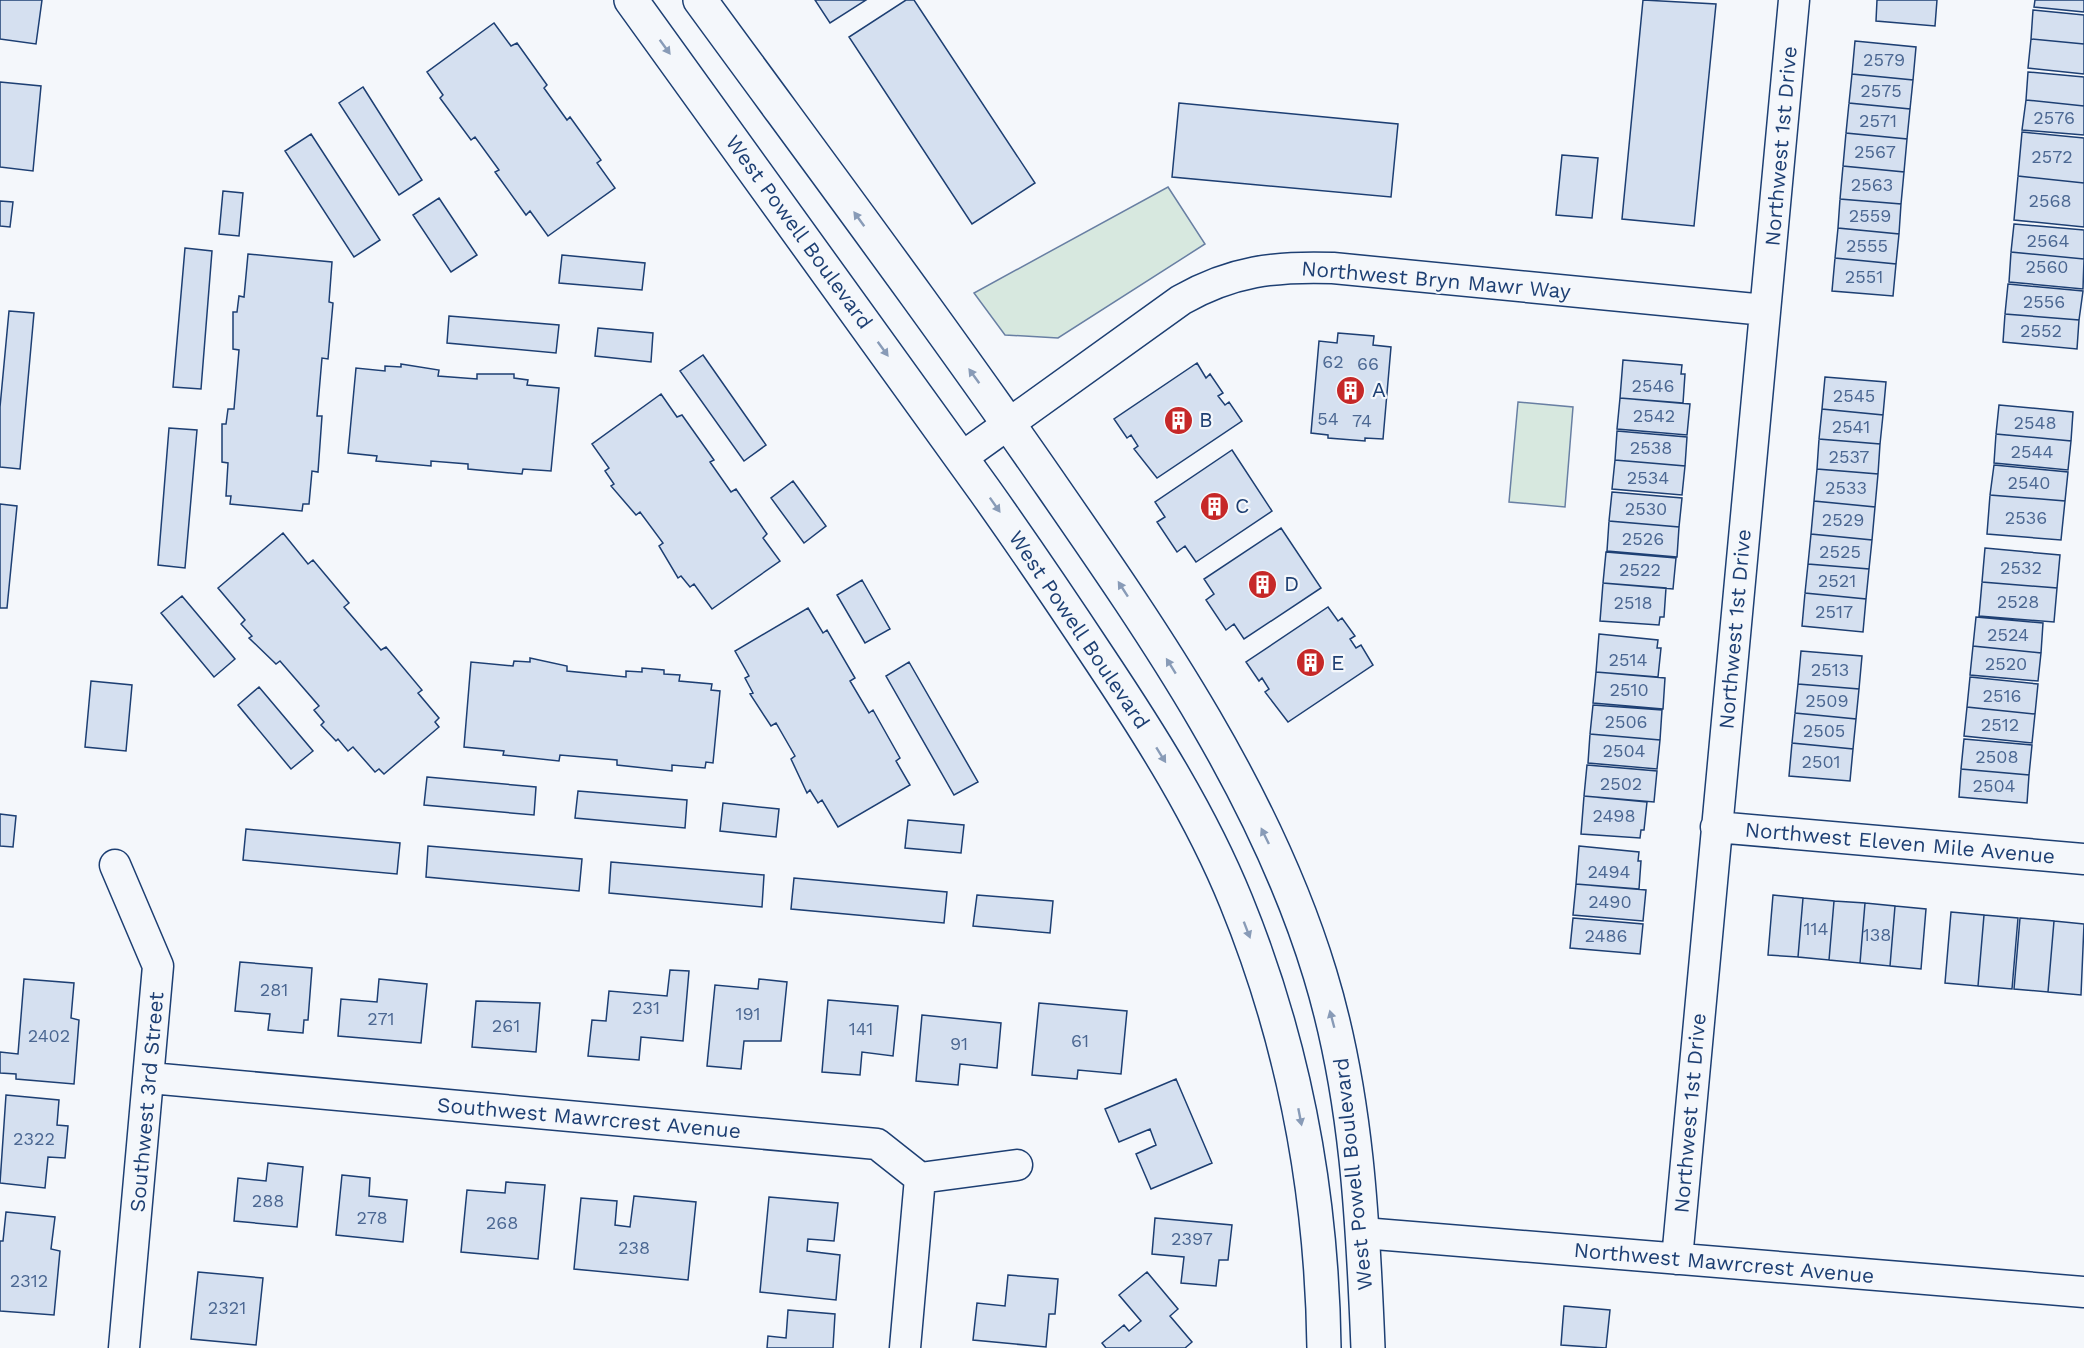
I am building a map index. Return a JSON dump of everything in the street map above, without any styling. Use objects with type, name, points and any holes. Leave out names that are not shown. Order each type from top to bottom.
[{"type":"main road","name":"West Powell Boulevard","points":[[631,0],[1030,554],[1166,762],[1204,830],[1235,899],[1262,970],[1284,1044],[1307,1156],[1318,1232],[1324,1348]]},
{"type":"main road","name":"West Powell Boulevard","points":[[700,0],[1008,424],[1123,588],[1208,725],[1276,858],[1320,975],[1339,1047],[1363,1233],[1368,1348]]},
{"type":"street","name":"Northwest 1st Drive","points":[[1677,1259],[1794,0]]},
{"type":"street","name":"Northwest Bryn Mawr Way","points":[[1008,424],[1181,300],[1208,285],[1284,267],[1333,268],[1765,310]]},
{"type":"street","points":[[961,458],[1008,424]]},
{"type":"street","name":"Northwest Eleven Mile Avenue","points":[[1716,826],[2084,859]]},
{"type":"street","name":"Southwest 3rd Street","points":[[114,865],[158,966],[150,1078],[124,1348]]},
{"type":"street","name":"Southwest Mawrcrest Avenue","points":[[150,1078],[877,1144],[920,1178]]},
{"type":"street","points":[[905,1348],[920,1178],[1017,1165]]},
{"type":"street","name":"Northwest Mawrcrest Avenue","points":[[1363,1233],[2084,1292]]},
{"type":"shaded area","points":[[1168,187],[1205,244],[1058,338],[1005,335],[974,293]]},
{"type":"shaded area","points":[[1518,402],[1573,407],[1565,507],[1509,502]]},
{"type":"building","points":[[0,0],[42,0],[36,44],[0,39]]},
{"type":"building","points":[[815,0],[866,0],[830,23]]},
{"type":"building","points":[[906,0],[914,0],[1035,183],[972,224],[849,37]]},
{"type":"building","points":[[1643,0],[1716,4],[1694,226],[1622,219]]},
{"type":"building","points":[[1877,0],[1937,0],[1935,26],[1876,21]]},
{"type":"building","points":[[2035,0],[2084,0],[2084,12],[2034,7]]},
{"type":"building","points":[[2033,10],[2084,15],[2084,44],[2031,39]]},
{"type":"building","points":[[494,23],[511,46],[517,43],[547,85],[544,88],[567,120],[570,117],[601,160],[597,163],[615,188],[548,236],[530,211],[526,215],[495,172],[499,170],[475,137],[471,140],[440,98],[443,95],[427,72]]},
{"type":"building","points":[[2031,39],[2084,44],[2084,74],[2028,68]]},
{"type":"building","points":[[1855,41],[1916,47],[1913,80],[1852,74]]},
{"type":"building","points":[[2028,72],[2084,77],[2084,106],[2026,100]]},
{"type":"building","points":[[1852,74],[1913,80],[1910,109],[1849,103]]},
{"type":"building","points":[[0,82],[41,86],[33,171],[0,167]]},
{"type":"building","points":[[363,87],[422,180],[399,195],[339,103]]},
{"type":"building","points":[[2026,100],[2084,106],[2084,135],[2022,130]]},
{"type":"building","points":[[1179,103],[1398,124],[1391,197],[1172,177]]},
{"type":"building","points":[[1849,103],[1910,109],[1907,139],[1846,133]]},
{"type":"building","points":[[2022,132],[2084,138],[2084,183],[2018,176]]},
{"type":"building","points":[[1846,133],[1907,139],[1904,172],[1843,166]]},
{"type":"building","points":[[311,134],[380,240],[354,257],[285,151]]},
{"type":"building","points":[[1562,155],[1598,158],[1592,218],[1556,215]]},
{"type":"building","points":[[1843,166],[1904,172],[1901,204],[1840,199]]},
{"type":"building","points":[[2018,176],[2084,183],[2084,227],[2014,220]]},
{"type":"building","points":[[223,191],[243,193],[239,236],[219,234]]},
{"type":"building","points":[[439,198],[477,255],[451,272],[413,215]]},
{"type":"building","points":[[1840,199],[1901,204],[1899,234],[1838,228]]},
{"type":"building","points":[[0,201],[13,202],[10,227],[0,226]]},
{"type":"building","points":[[2014,224],[2084,230],[2084,259],[2011,252]]},
{"type":"building","points":[[1838,228],[1899,234],[1896,264],[1835,258]]},
{"type":"building","points":[[185,248],[212,251],[201,389],[173,387]]},
{"type":"building","points":[[2011,252],[2084,259],[2083,289],[2009,282]]},
{"type":"building","points":[[248,254],[332,262],[329,302],[333,303],[328,359],[322,358],[317,416],[322,416],[318,472],[312,471],[309,504],[303,504],[302,511],[230,504],[231,496],[226,496],[228,463],[222,462],[222,424],[226,424],[228,409],[234,409],[239,350],[233,349],[233,312],[237,312],[239,296],[244,297]]},
{"type":"building","points":[[562,255],[645,263],[642,290],[559,283]]},
{"type":"building","points":[[1835,258],[1896,264],[1893,296],[1832,291]]},
{"type":"building","points":[[2008,284],[2083,291],[2079,320],[2005,314]]},
{"type":"building","points":[[9,311],[34,313],[20,469],[0,467],[0,407]]},
{"type":"building","points":[[2005,314],[2079,320],[2077,349],[2003,342]]},
{"type":"building","points":[[449,316],[559,325],[556,353],[447,343]]},
{"type":"building","points":[[598,328],[653,333],[651,362],[595,356]]},
{"type":"building","name":"A","points":[[1338,333],[1374,336],[1373,345],[1391,347],[1383,439],[1365,438],[1365,441],[1328,438],[1328,435],[1311,433],[1319,341],[1337,343]]},
{"type":"building","points":[[703,355],[766,445],[744,461],[680,371]]},
{"type":"building","points":[[1623,360],[1682,365],[1681,374],[1685,374],[1683,403],[1620,398]]},
{"type":"building","name":"B","points":[[1197,363],[1206,378],[1210,374],[1223,393],[1218,396],[1225,405],[1229,402],[1242,421],[1157,478],[1134,449],[1138,446],[1131,435],[1127,438],[1114,419]]},
{"type":"building","points":[[401,364],[439,370],[438,376],[477,379],[477,374],[514,374],[514,378],[528,380],[527,385],[559,388],[551,471],[523,469],[522,474],[468,469],[468,464],[431,461],[431,466],[376,461],[377,456],[348,453],[356,368],[385,371],[385,366],[401,367]]},
{"type":"building","points":[[1825,377],[1886,382],[1883,415],[1822,409]]},
{"type":"building","points":[[661,394],[677,417],[682,415],[714,460],[710,462],[731,492],[736,489],[767,534],[763,538],[780,561],[712,609],[694,584],[690,587],[681,576],[678,578],[659,546],[663,543],[640,512],[636,515],[611,486],[614,484],[605,471],[609,468],[592,444]]},
{"type":"building","points":[[1620,398],[1690,404],[1687,435],[1617,429]]},
{"type":"building","points":[[1999,405],[2073,412],[2071,441],[1996,434]]},
{"type":"building","points":[[1822,409],[1883,415],[1880,444],[1819,439]]},
{"type":"building","points":[[169,428],[197,430],[185,568],[158,565]]},
{"type":"building","points":[[1617,431],[1687,437],[1685,466],[1615,460]]},
{"type":"building","points":[[1996,434],[2071,441],[2068,470],[1994,463]]},
{"type":"building","points":[[1819,439],[1880,444],[1878,474],[1817,469]]},
{"type":"building","name":"C","points":[[1232,450],[1272,511],[1196,562],[1185,546],[1177,552],[1157,522],[1165,517],[1155,502]]},
{"type":"building","points":[[1615,460],[1685,466],[1682,495],[1612,489]]},
{"type":"building","points":[[1994,465],[2068,472],[2065,501],[1990,495]]},
{"type":"building","points":[[1817,469],[1878,474],[1875,507],[1814,501]]},
{"type":"building","points":[[793,481],[826,526],[804,543],[771,498]]},
{"type":"building","points":[[1612,492],[1682,498],[1679,527],[1609,521]]},
{"type":"building","points":[[1990,495],[2065,501],[2061,540],[1987,534]]},
{"type":"building","points":[[1814,501],[1875,507],[1872,540],[1811,534]]},
{"type":"building","points":[[0,504],[17,506],[7,608],[0,608]]},
{"type":"building","points":[[1609,521],[1679,527],[1677,557],[1607,551]]},
{"type":"building","name":"D","points":[[1281,528],[1321,588],[1244,639],[1234,624],[1226,630],[1206,600],[1214,594],[1204,579]]},
{"type":"building","points":[[283,533],[308,564],[313,560],[349,603],[344,607],[381,650],[386,647],[422,690],[418,693],[439,718],[435,722],[439,727],[384,774],[379,769],[375,772],[353,747],[348,751],[321,725],[324,722],[314,710],[319,706],[280,661],[276,664],[249,638],[252,636],[241,624],[245,620],[218,588]]},
{"type":"building","points":[[1811,534],[1872,540],[1869,569],[1808,564]]},
{"type":"building","points":[[1985,548],[2060,555],[2057,588],[1982,582]]},
{"type":"building","points":[[1606,552],[1676,558],[1673,589],[1603,583]]},
{"type":"building","points":[[1808,564],[1869,569],[1866,599],[1805,593]]},
{"type":"building","points":[[862,580],[890,629],[865,643],[837,595]]},
{"type":"building","points":[[1982,582],[2057,588],[2054,622],[1979,616]]},
{"type":"building","points":[[1603,583],[1666,588],[1664,617],[1660,617],[1659,625],[1600,621]]},
{"type":"building","points":[[1805,593],[1866,599],[1863,632],[1802,626]]},
{"type":"building","points":[[182,596],[235,659],[214,677],[161,613]]},
{"type":"building","name":"E","points":[[1328,607],[1338,621],[1342,618],[1355,636],[1350,639],[1356,648],[1361,645],[1373,665],[1288,722],[1265,692],[1269,689],[1262,678],[1259,681],[1246,662]]},
{"type":"building","points":[[808,608],[823,633],[827,630],[855,678],[850,681],[869,713],[873,710],[900,758],[896,761],[910,785],[838,827],[822,800],[818,803],[810,790],[807,793],[791,759],[795,756],[776,723],[771,726],[750,694],[753,693],[745,678],[749,676],[735,651]]},
{"type":"building","points":[[1976,617],[2043,623],[2041,653],[1973,646]]},
{"type":"building","points":[[1599,634],[1658,640],[1657,648],[1661,648],[1658,677],[1596,672]]},
{"type":"building","points":[[1973,646],[2041,653],[2038,681],[1970,675]]},
{"type":"building","points":[[1801,651],[1862,656],[1859,689],[1798,684]]},
{"type":"building","points":[[530,658],[567,666],[567,671],[626,677],[626,671],[642,672],[642,668],[664,670],[664,674],[680,675],[679,681],[712,684],[711,690],[720,691],[713,763],[706,762],[705,768],[672,765],[672,771],[617,765],[617,760],[560,755],[559,761],[503,755],[504,751],[464,747],[471,662],[513,666],[514,661],[530,662]]},
{"type":"building","points":[[909,662],[978,782],[954,795],[886,676]]},
{"type":"building","points":[[1596,672],[1665,678],[1663,709],[1593,703]]},
{"type":"building","points":[[1970,677],[2038,684],[2035,714],[1967,707]]},
{"type":"building","points":[[91,681],[132,685],[126,751],[85,747]]},
{"type":"building","points":[[1798,684],[1859,689],[1856,719],[1795,713]]},
{"type":"building","points":[[259,687],[313,751],[291,769],[238,705]]},
{"type":"building","points":[[1593,705],[1662,710],[1660,740],[1590,734]]},
{"type":"building","points":[[1967,707],[2035,714],[2032,743],[1964,736]]},
{"type":"building","points":[[1795,713],[1856,719],[1853,749],[1792,743]]},
{"type":"building","points":[[1590,734],[1660,740],[1657,769],[1588,763]]},
{"type":"building","points":[[1964,739],[2032,745],[2029,775],[1961,769]]},
{"type":"building","points":[[1792,743],[1853,749],[1850,781],[1789,776]]},
{"type":"building","points":[[1587,765],[1657,771],[1654,802],[1584,796]]},
{"type":"building","points":[[1961,769],[2029,775],[2027,803],[1959,797]]},
{"type":"building","points":[[427,777],[536,787],[534,815],[424,805]]},
{"type":"building","points":[[578,791],[687,800],[685,828],[575,818]]},
{"type":"building","points":[[1584,796],[1647,802],[1644,830],[1641,830],[1640,838],[1581,834]]},
{"type":"building","points":[[723,803],[779,809],[776,837],[720,831]]},
{"type":"building","points":[[0,814],[16,816],[13,847],[0,846]]},
{"type":"building","points":[[908,820],[964,825],[961,853],[905,848]]},
{"type":"building","points":[[246,829],[400,843],[397,874],[243,860]]},
{"type":"building","points":[[428,846],[582,859],[579,891],[426,877]]},
{"type":"building","points":[[1579,846],[1639,852],[1638,861],[1641,861],[1639,889],[1576,884]]},
{"type":"building","points":[[611,862],[764,875],[762,907],[609,893]]},
{"type":"building","points":[[794,878],[947,892],[944,923],[791,909]]},
{"type":"building","points":[[1576,884],[1646,890],[1643,921],[1573,915]]},
{"type":"building","points":[[977,895],[1053,901],[1050,933],[973,926]]},
{"type":"building","points":[[1773,895],[1803,898],[1798,957],[1768,955]]},
{"type":"building","points":[[1803,898],[1834,901],[1829,960],[1798,957]]},
{"type":"building","points":[[1834,901],[1865,903],[1860,963],[1829,960]]},
{"type":"building","points":[[1865,903],[1895,906],[1890,966],[1860,963]]},
{"type":"building","points":[[1895,906],[1926,909],[1921,969],[1890,966]]},
{"type":"building","points":[[1951,912],[1984,915],[1978,986],[1945,983]]},
{"type":"building","points":[[1984,915],[2018,918],[2012,989],[1978,986]]},
{"type":"building","points":[[1573,918],[1643,924],[1640,954],[1570,948]]},
{"type":"building","points":[[2020,918],[2054,921],[2048,992],[2014,989]]},
{"type":"building","points":[[2054,921],[2084,924],[2081,995],[2048,992]]},
{"type":"building","points":[[240,962],[312,968],[308,1020],[304,1020],[303,1033],[268,1030],[270,1014],[235,1011]]},
{"type":"building","points":[[670,970],[689,971],[683,1041],[641,1037],[639,1060],[588,1056],[592,1020],[606,1021],[609,991],[667,996]]},
{"type":"building","points":[[24,979],[74,983],[71,1018],[79,1020],[74,1084],[16,1079],[16,1074],[0,1073],[0,1052],[18,1054]]},
{"type":"building","points":[[379,979],[427,984],[421,1043],[338,1036],[341,999],[377,1002]]},
{"type":"building","points":[[759,979],[787,982],[781,1041],[744,1041],[741,1069],[707,1066],[715,985],[758,989]]},
{"type":"building","points":[[828,1000],[898,1006],[893,1056],[862,1052],[860,1075],[822,1072]]},
{"type":"building","points":[[476,1001],[540,1003],[536,1052],[472,1047]]},
{"type":"building","points":[[1039,1003],[1127,1011],[1121,1074],[1078,1070],[1077,1079],[1032,1075]]},
{"type":"building","points":[[922,1015],[1001,1023],[997,1068],[960,1064],[958,1085],[916,1081]]},
{"type":"building","points":[[1176,1079],[1212,1163],[1151,1189],[1136,1154],[1156,1145],[1150,1129],[1119,1142],[1105,1109]]},
{"type":"building","points":[[6,1095],[59,1100],[57,1125],[68,1126],[65,1158],[48,1157],[45,1188],[0,1183]]},
{"type":"building","points":[[268,1163],[303,1167],[297,1227],[234,1221],[238,1178],[266,1181]]},
{"type":"building","points":[[342,1175],[370,1178],[369,1196],[407,1200],[403,1242],[336,1235]]},
{"type":"building","points":[[506,1182],[545,1185],[538,1259],[461,1252],[467,1190],[505,1193]]},
{"type":"building","points":[[634,1196],[696,1202],[688,1280],[574,1269],[581,1198],[617,1201],[615,1225],[630,1227]]},
{"type":"building","points":[[769,1197],[838,1203],[834,1241],[808,1239],[807,1251],[840,1255],[836,1300],[760,1292]]},
{"type":"building","points":[[6,1212],[55,1217],[51,1249],[60,1251],[54,1315],[0,1311],[0,1241],[3,1241]]},
{"type":"building","points":[[1155,1218],[1232,1225],[1228,1260],[1219,1260],[1216,1286],[1181,1283],[1184,1257],[1152,1254]]},
{"type":"building","points":[[198,1272],[263,1278],[256,1345],[191,1339]]},
{"type":"building","points":[[1147,1272],[1178,1309],[1170,1316],[1192,1342],[1185,1348],[1106,1348],[1102,1343],[1124,1325],[1129,1331],[1141,1321],[1119,1295]]},
{"type":"building","points":[[1008,1275],[1058,1279],[1055,1314],[1049,1314],[1046,1347],[973,1340],[977,1303],[1005,1306]]},
{"type":"building","points":[[1564,1306],[1610,1310],[1606,1348],[1561,1345]]},
{"type":"building","points":[[788,1310],[835,1314],[833,1348],[767,1348],[768,1336],[786,1338]]},
{"type":"place","name":"A","points":[[1351,390]]},
{"type":"place","name":"B","points":[[1178,420]]},
{"type":"place","name":"C","points":[[1214,506]]},
{"type":"place","name":"D","points":[[1263,584]]},
{"type":"place","name":"E","points":[[1310,663]]}]
